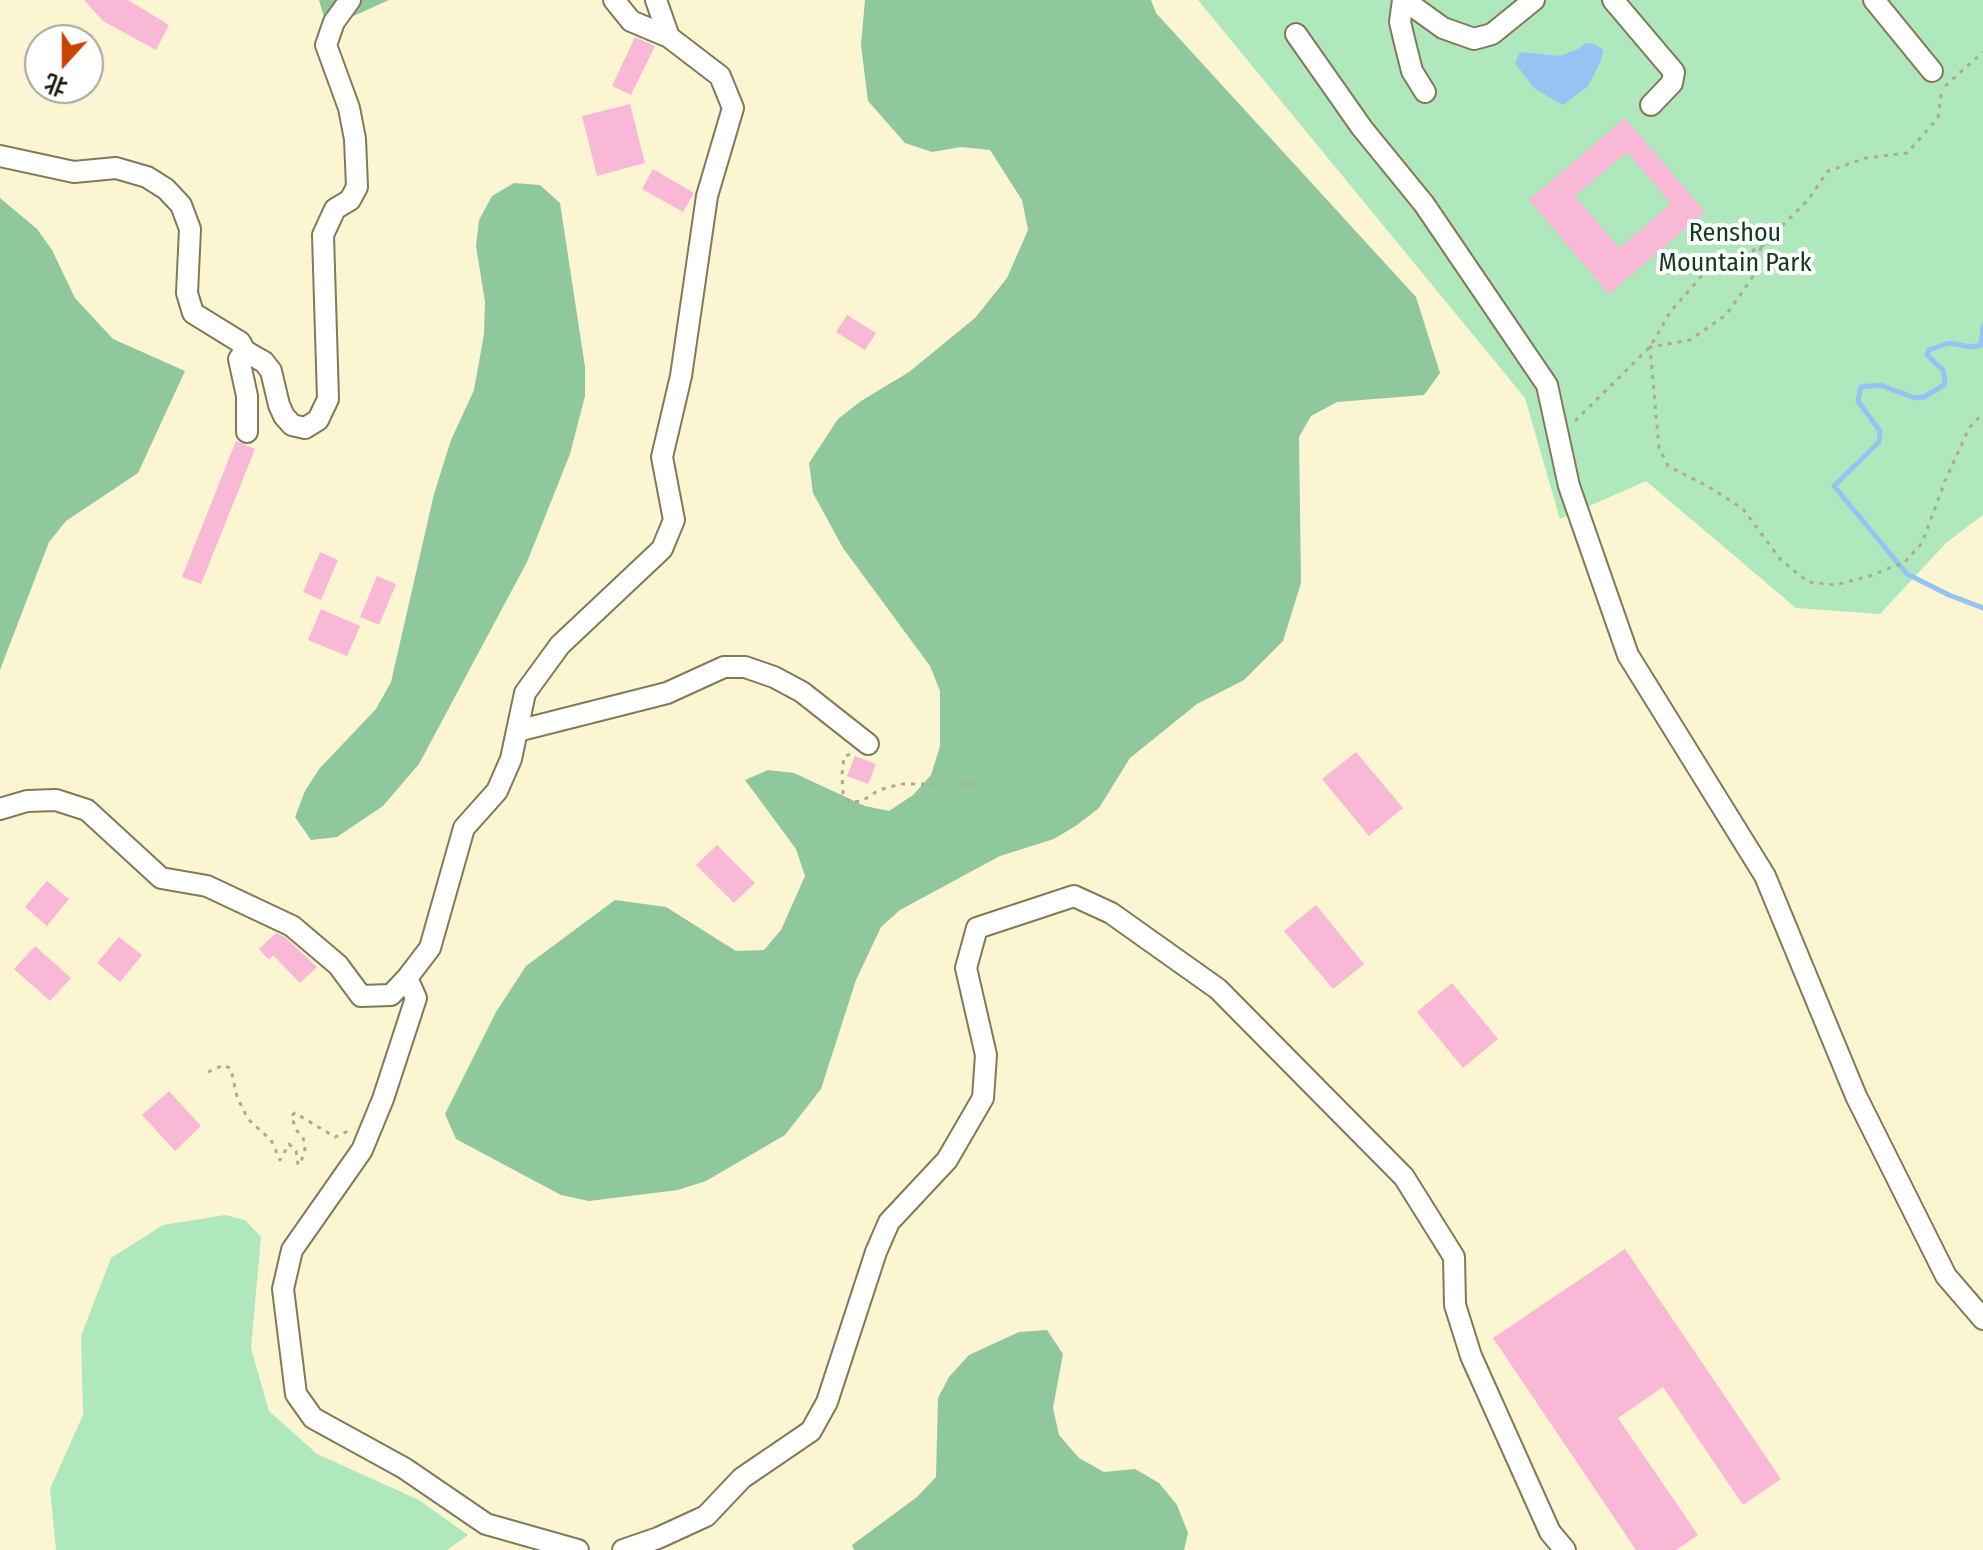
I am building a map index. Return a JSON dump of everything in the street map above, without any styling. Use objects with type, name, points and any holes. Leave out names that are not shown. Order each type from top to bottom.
[{"type":"street","points":[[0,156],[74,172],[116,168],[147,177],[166,189],[181,205],[190,229],[187,293],[193,313],[240,342],[245,351],[254,354],[271,371],[279,405],[292,425],[305,428],[318,420],[328,399],[323,235],[335,209],[350,200],[357,187],[355,139],[349,108],[326,45],[334,22],[350,0]]},
{"type":"street","points":[[0,809],[27,801],[56,800],[87,810],[161,878],[207,886],[292,926],[338,965],[361,996],[391,995],[430,948],[464,828],[497,791],[511,759],[525,693],[560,645],[662,549],[674,520],[662,457],[681,376],[707,196],[733,108],[720,76],[669,37],[631,21],[614,0]]},
{"type":"street","points":[[656,0],[669,37]]},
{"type":"street","points":[[1425,92],[1412,71],[1400,22],[1404,0],[1443,28],[1474,39],[1492,34],[1534,0]]},
{"type":"street","points":[[1613,0],[1674,72],[1672,83],[1651,105]]},
{"type":"street","points":[[1874,0],[1937,80]]},
{"type":"street","points":[[1296,34],[1362,128],[1424,204],[1547,385],[1569,486],[1628,655],[1765,876],[1856,1096],[1946,1276],[1983,1319]]},
{"type":"street","points":[[245,351],[239,359],[247,396],[247,432]]},
{"type":"street","points":[[517,731],[667,693],[724,667],[745,667],[774,677],[802,692],[868,744]]},
{"type":"street","points":[[623,1550],[706,1516],[742,1478],[811,1431],[827,1402],[876,1252],[889,1222],[947,1160],[983,1098],[986,1055],[966,968],[977,928],[1074,896],[1111,913],[1218,989],[1404,1177],[1454,1257],[1455,1305],[1471,1356],[1550,1532],[1565,1550]]},
{"type":"street","points":[[407,978],[416,998],[362,1150],[292,1250],[283,1289],[296,1394],[313,1418],[404,1468],[486,1524],[578,1550]]},
{"type":"path","points":[[1561,445],[1578,417],[1650,347],[1671,311],[1705,272],[1761,247],[1808,200],[1828,171],[1866,158],[1907,153],[1938,118],[1937,80],[1983,52]]},
{"type":"path","points":[[1650,347],[1690,340],[1726,315],[1752,278],[1761,247]]},
{"type":"path","points":[[1650,347],[1659,448],[1668,466],[1743,509],[1781,560],[1808,582],[1835,585],[1905,562],[1922,543],[1969,428],[1983,413]]},
{"type":"path","points":[[868,744],[844,757],[843,794],[849,802],[862,801],[879,790],[901,784],[980,784]]},
{"type":"path","points":[[208,1072],[224,1065],[231,1069],[237,1097],[248,1119],[271,1140],[280,1160],[289,1144],[296,1151],[298,1165],[301,1162],[305,1149],[303,1137],[291,1116],[295,1113],[335,1137],[374,1121]]},
{"type":"green space","points":[[319,0],[389,0],[327,28]]},
{"type":"green space","points":[[865,0],[1151,0],[1156,13],[1416,297],[1440,373],[1424,395],[1337,402],[1311,416],[1299,437],[1301,583],[1283,641],[1244,680],[1197,704],[1130,758],[1099,808],[1077,825],[1054,839],[1000,856],[900,910],[881,927],[856,980],[821,1089],[785,1135],[706,1181],[678,1190],[589,1201],[561,1195],[456,1139],[445,1114],[496,1012],[526,966],[615,900],[666,907],[736,951],[764,950],[781,930],[805,876],[796,849],[745,780],[768,770],[794,773],[865,806],[889,811],[913,795],[931,775],[940,746],[940,691],[930,666],[843,548],[813,493],[809,463],[838,419],[909,372],[975,318],[1007,278],[1028,230],[1022,200],[990,150],[961,147],[932,152],[905,143],[868,101],[861,45]]},
{"type":"green space","name":"Renshou Mountain Park","points":[[1198,0],[1983,0],[1983,515],[1947,542],[1880,614],[1796,608],[1646,481],[1560,519],[1525,398]]},
{"type":"green space","points":[[514,183],[540,185],[560,203],[585,367],[585,396],[570,454],[527,562],[419,764],[383,806],[337,837],[311,840],[295,817],[305,791],[319,769],[376,709],[391,682],[434,494],[451,440],[474,390],[484,334],[485,302],[476,246],[479,220],[492,196]]},
{"type":"green space","points":[[0,198],[37,229],[52,250],[75,298],[113,339],[185,371],[138,473],[66,521],[49,542],[0,670]]},
{"type":"green space","points":[[225,1215],[245,1220],[261,1237],[251,1348],[269,1411],[317,1454],[419,1500],[468,1535],[447,1550],[56,1550],[50,1489],[83,1415],[81,1336],[111,1258],[163,1225]]},
{"type":"green space","points":[[1047,1330],[1063,1354],[1053,1408],[1059,1435],[1079,1458],[1104,1472],[1135,1469],[1159,1483],[1177,1505],[1188,1533],[1184,1550],[854,1550],[852,1545],[917,1497],[936,1477],[938,1398],[949,1377],[969,1355],[1019,1332]]},
{"type":"water","points":[[1586,43],[1595,44],[1603,50],[1601,61],[1588,86],[1563,105],[1534,88],[1515,63],[1520,52],[1560,56]]},
{"type":"building","points":[[84,0],[128,0],[169,25],[156,50],[103,21]]},
{"type":"building","points":[[635,37],[655,46],[631,95],[612,86]]},
{"type":"building","points":[[630,104],[645,163],[597,176],[582,116]]},
{"type":"building","points":[[1625,118],[1705,212],[1609,294],[1529,200]],"holes":[[[1627,152],[1671,204],[1619,248],[1575,196]]]},
{"type":"building","points":[[653,169],[694,193],[683,212],[642,189]]},
{"type":"building","points":[[847,315],[876,333],[865,350],[836,332]]},
{"type":"building","points":[[236,441],[255,449],[201,584],[182,577]]},
{"type":"building","points":[[320,552],[338,560],[321,600],[303,592]]},
{"type":"building","points":[[377,576],[396,584],[379,625],[360,617]]},
{"type":"building","points":[[321,609],[360,626],[347,656],[308,640]]},
{"type":"building","points":[[1356,752],[1403,808],[1369,836],[1322,779]]},
{"type":"building","points":[[855,756],[876,764],[868,784],[847,776]]},
{"type":"building","points":[[717,845],[755,883],[734,903],[696,865]]},
{"type":"building","points":[[47,881],[69,899],[47,926],[25,907]]},
{"type":"building","points":[[1316,905],[1364,964],[1333,989],[1284,931]]},
{"type":"building","points":[[276,933],[285,937],[317,967],[300,983],[273,955],[269,960],[259,949]]},
{"type":"building","points":[[119,937],[142,955],[120,982],[97,963]]},
{"type":"building","points":[[35,946],[71,978],[50,1001],[14,969]]},
{"type":"building","points":[[1452,983],[1498,1039],[1463,1068],[1417,1012]]},
{"type":"building","points":[[169,1091],[201,1126],[175,1151],[142,1115]]},
{"type":"building","points":[[1625,1249],[1781,1479],[1743,1505],[1663,1387],[1618,1418],[1698,1535],[1676,1550],[1636,1550],[1493,1338]]},
{"type":"waterway","points":[[1983,326],[1981,345],[1971,347],[1949,343],[1929,350],[1927,355],[1943,370],[1945,381],[1944,385],[1924,397],[1915,398],[1880,385],[1861,387],[1858,401],[1880,431],[1879,442],[1834,486],[1907,574],[1983,608]]}]
